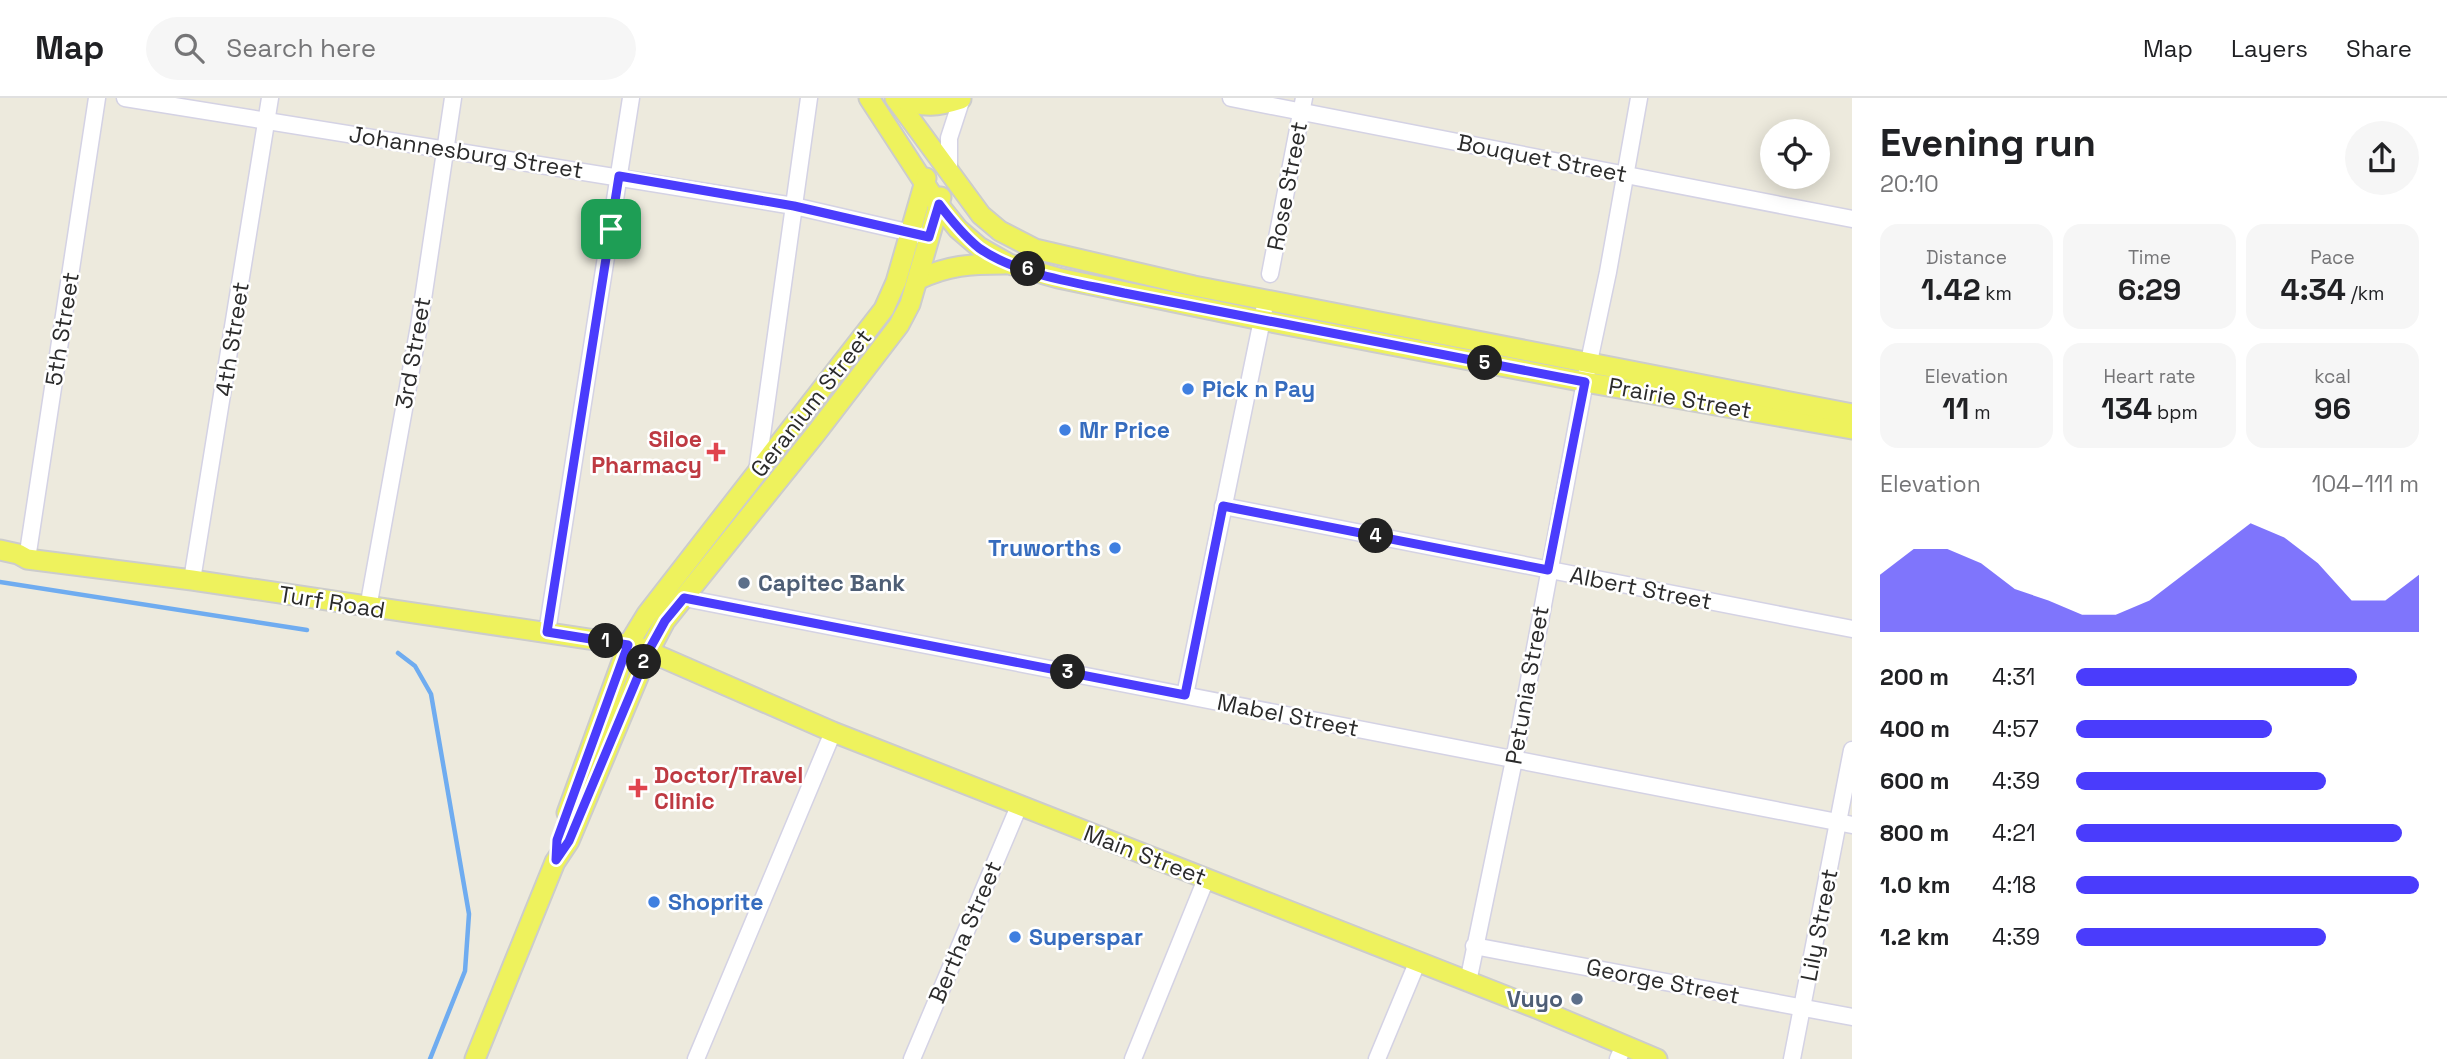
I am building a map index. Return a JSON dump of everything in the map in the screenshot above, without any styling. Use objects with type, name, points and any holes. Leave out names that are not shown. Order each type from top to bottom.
[{"type":"main road","name":"Prairie Street","points":[[869,98],[924,183],[965,236],[1009,264],[1111,290],[1264,310],[1587,373],[1852,429]]},
{"type":"main road","name":"Prairie Street","points":[[895,98],[981,215],[1000,231],[1035,248],[1264,310]]},
{"type":"main road","points":[[901,98],[914,104],[932,106],[962,99]]},
{"type":"main road","name":"Geranium Street","points":[[638,647],[684,598],[884,347],[905,313],[917,281],[924,183],[934,153]]},
{"type":"main road","name":"Geranium Street","points":[[638,647],[647,614],[884,309],[920,235],[939,204],[948,173]]},
{"type":"main road","points":[[917,281],[953,266],[1009,264]]},
{"type":"main road","name":"Prairie Street","points":[[1587,373],[1852,414]]},
{"type":"main road","name":"Turf Road","points":[[0,550],[27,559],[192,580],[638,647]]},
{"type":"main road","name":"Turf Road","points":[[0,561],[16,563],[27,559]]},
{"type":"main road","points":[[475,1059],[556,860],[569,841],[638,647]]},
{"type":"main road","name":"Main Street","points":[[638,647],[833,732],[1468,982],[1621,1052],[1657,1059]]},
{"type":"street","name":"5th Street","points":[[27,559],[97,98]]},
{"type":"street","name":"Johannesburg Street","points":[[125,98],[794,206],[920,235]]},
{"type":"street","name":"4th Street","points":[[192,580],[270,98]]},
{"type":"street","name":"3rd Street","points":[[368,608],[419,326],[453,98]]},
{"type":"street","points":[[547,632],[631,98]]},
{"type":"street","points":[[757,471],[810,98]]},
{"type":"street","name":"Bouquet Street","points":[[1231,98],[1303,104],[1625,175],[1852,219]]},
{"type":"street","name":"Petunia Street","points":[[1468,982],[1514,760],[1639,98]]},
{"type":"street","name":"Geranium Street","points":[[948,173],[949,138],[962,99]]},
{"type":"street","name":"Rose Street","points":[[1270,274],[1303,104]]},
{"type":"street","name":"Geranium Street","points":[[934,153],[949,138]]},
{"type":"street","points":[[1185,695],[1264,310]]},
{"type":"street","name":"Albert Street","points":[[1223,506],[1852,629]]},
{"type":"street","name":"Mabel Street","points":[[684,598],[1845,824]]},
{"type":"street","points":[[696,1059],[833,732]]},
{"type":"street","name":"Lily Street","points":[[1792,1059],[1845,824],[1852,750]]},
{"type":"street","name":"Bertha Street","points":[[912,1059],[1019,806]]},
{"type":"street","points":[[1133,1059],[1206,879]]},
{"type":"street","name":"George Street","points":[[1474,946],[1852,1017]]},
{"type":"street","points":[[1377,1059],[1417,963]]},
{"type":"waterway","points":[[0,582],[307,630]]},
{"type":"waterway","points":[[398,653],[415,666],[431,694],[469,914],[465,971],[430,1059]]},
{"type":"place","name":"Pick n Pay","points":[[1188,389]]},
{"type":"place","name":"Mr Price","points":[[1065,430]]},
{"type":"place","name":"Siloe Pharmacy","points":[[716,452]]},
{"type":"place","name":"Truworths","points":[[1115,548]]},
{"type":"place","name":"Capitec Bank","points":[[744,583]]},
{"type":"place","name":"Doctor/Travel Clinic","points":[[638,788]]},
{"type":"place","name":"Shoprite","points":[[654,902]]},
{"type":"place","name":"Superspar","points":[[1015,937]]},
{"type":"place","name":"Vuyo","points":[[1577,999]]},
{"type":"route","points":[[619,176],[794,206],[929,237],[939,204],[965,236],[991,255],[1009,264],[1058,278],[1585,382],[1548,570],[1223,506],[1185,695],[684,598],[665,621],[649,650],[569,841],[556,860],[557,840],[628,645],[547,632],[611,229],[619,176]]}]
